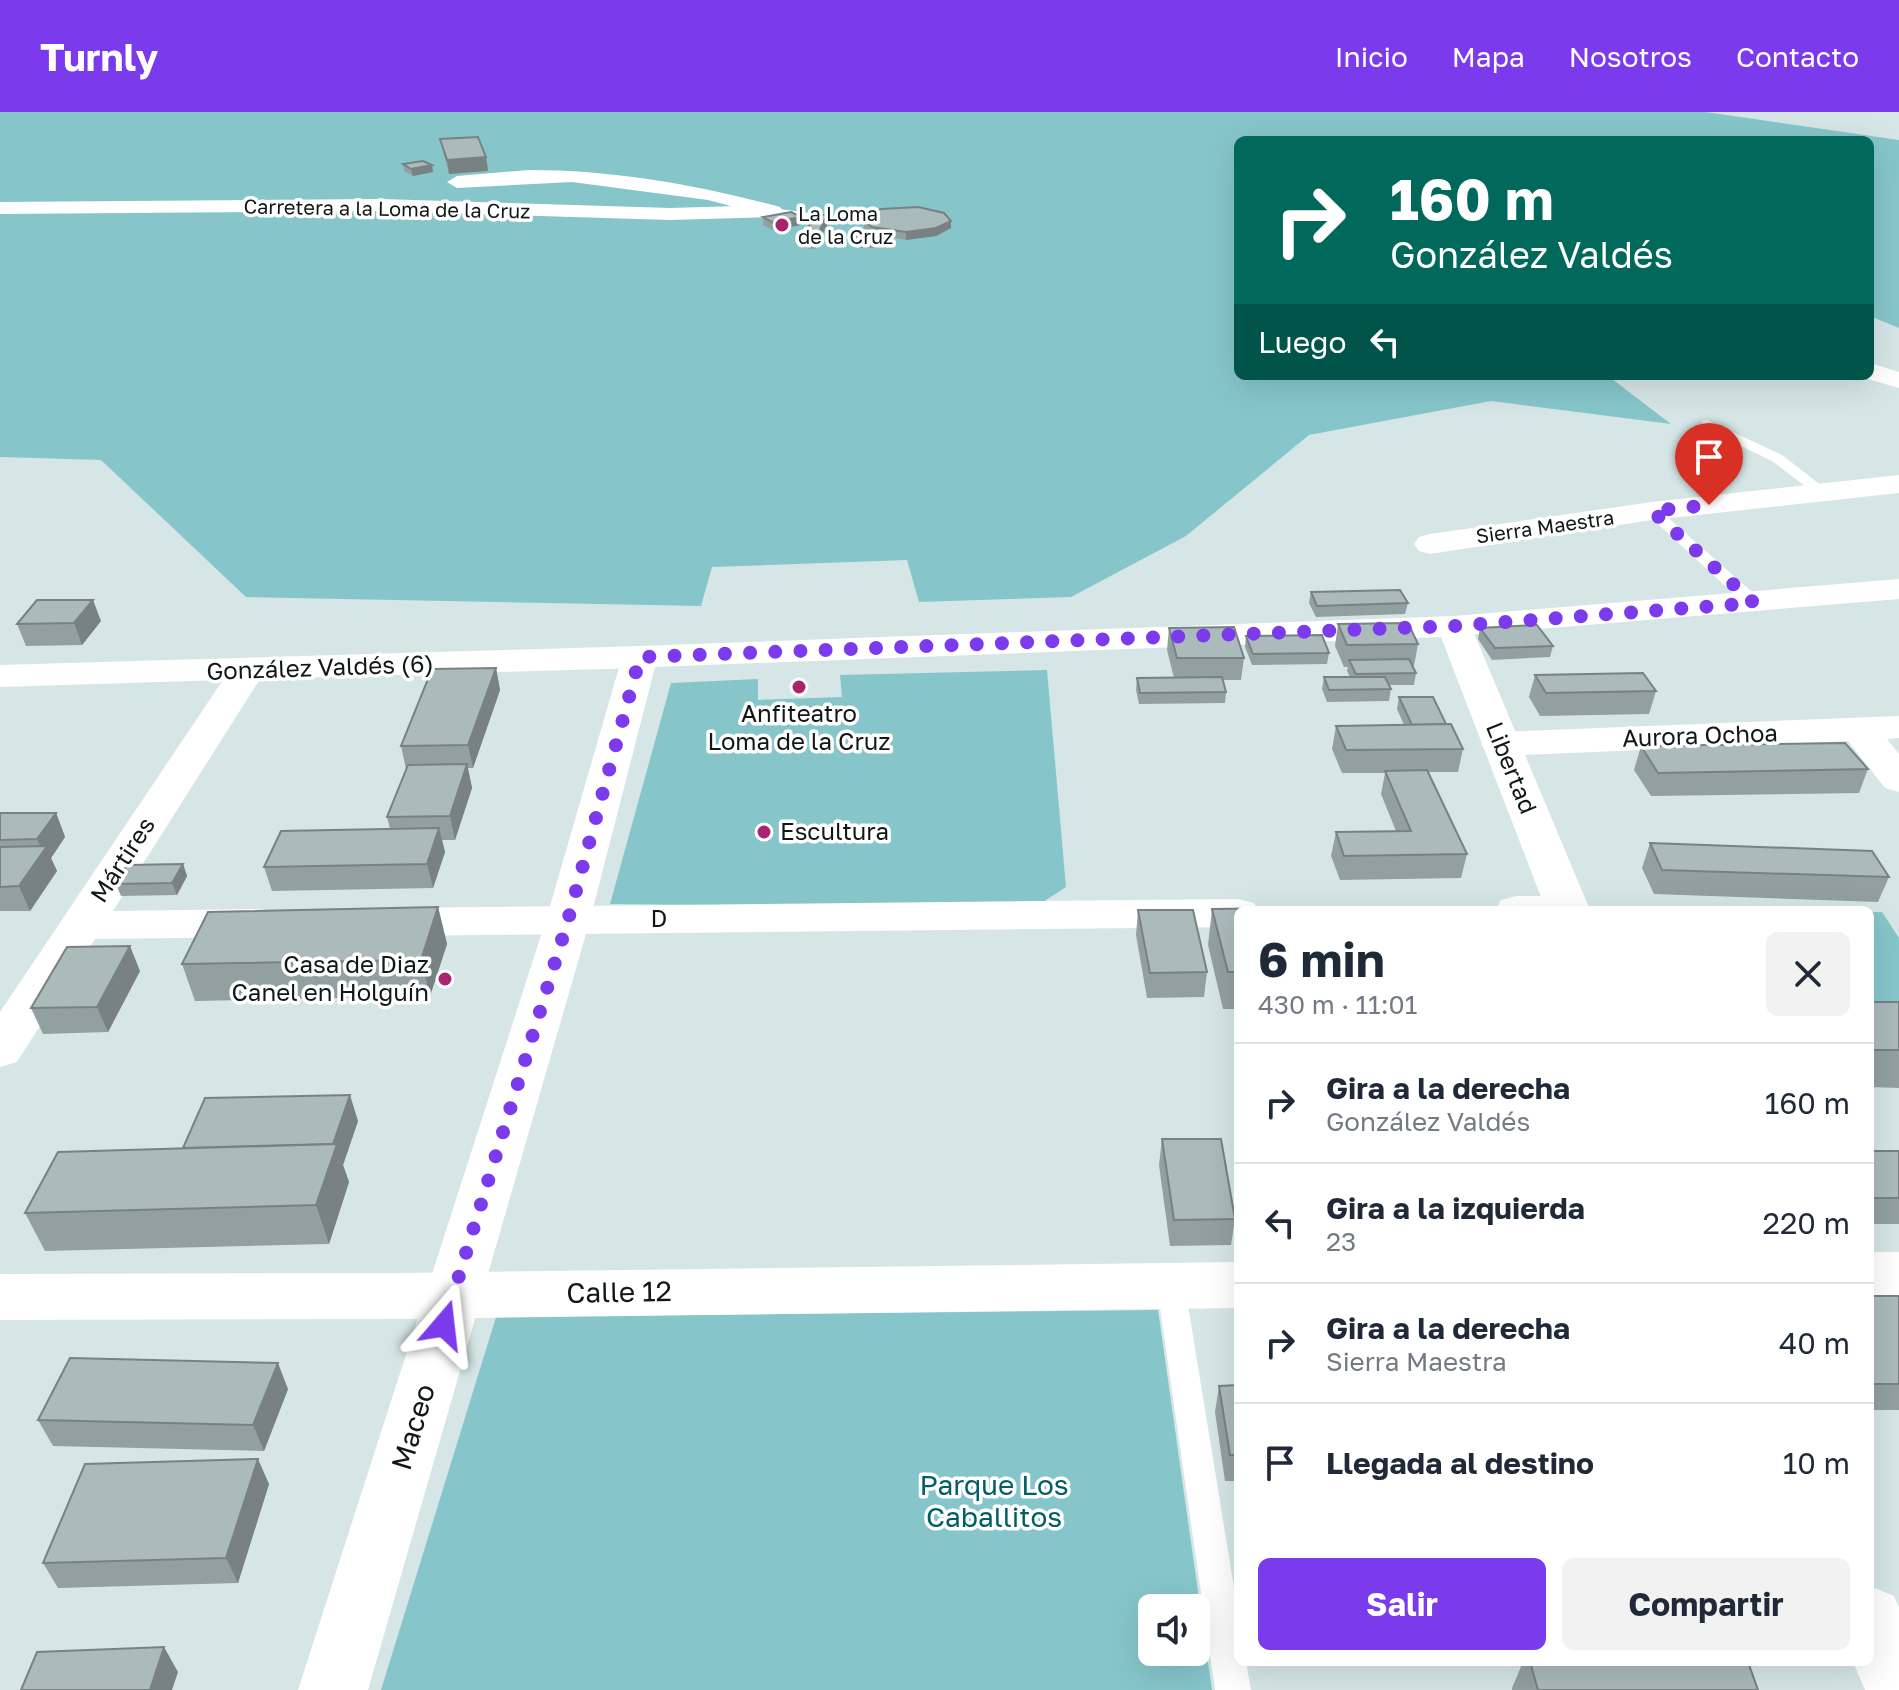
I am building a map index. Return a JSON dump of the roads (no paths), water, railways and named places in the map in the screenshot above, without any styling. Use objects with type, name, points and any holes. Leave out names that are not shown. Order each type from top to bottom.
[{"type":"street","points":[[457,182],[572,176],[709,194],[773,211]]},
{"type":"street","name":"Carretera a la Loma de la Cruz","points":[[0,208],[381,205],[670,214],[773,211]]},
{"type":"street","points":[[1874,372],[1899,380]]},
{"type":"street","name":"Sierra Maestra","points":[[1430,544],[1652,511],[1899,484]]},
{"type":"street","name":"González Valdés (6)","points":[[0,676],[640,657],[1454,626],[1899,589]]},
{"type":"street","name":"Libertad","points":[[1454,626],[1566,906]]},
{"type":"street","name":"Maceo","points":[[333,1690],[568,920],[640,657]]},
{"type":"street","name":"Mártires","points":[[0,1050],[248,670]]},
{"type":"street","name":"Aurora Ochoa","points":[[1500,744],[1899,727]]},
{"type":"street","points":[[1860,730],[1899,780]]},
{"type":"street","name":"D","points":[[347,922],[1234,913]]},
{"type":"street","points":[[81,925],[300,923]]},
{"type":"street","points":[[1874,1274],[1899,1274]]},
{"type":"street","name":"Calle 12","points":[[0,1297],[1234,1285]]},
{"type":"street","points":[[1874,1628],[1899,1687]]},
{"type":"lane","points":[[773,211],[837,220]]},
{"type":"lane","points":[[1707,424],[1777,458],[1823,493]]},
{"type":"lane","points":[[1652,511],[1754,603]]},
{"type":"lane","points":[[1171,1287],[1233,1690]]},
{"type":"place","name":"La Loma de la Cruz","points":[[782,225]]},
{"type":"place","name":"Anfiteatro Loma de la Cruz","points":[[799,687]]},
{"type":"place","name":"Escultura","points":[[764,832]]},
{"type":"place","name":"Casa de Diaz Canel en Holguín","points":[[445,979]]},
{"type":"park label","name":"Parque Los Caballitos","points":[[994,1501]]}]
